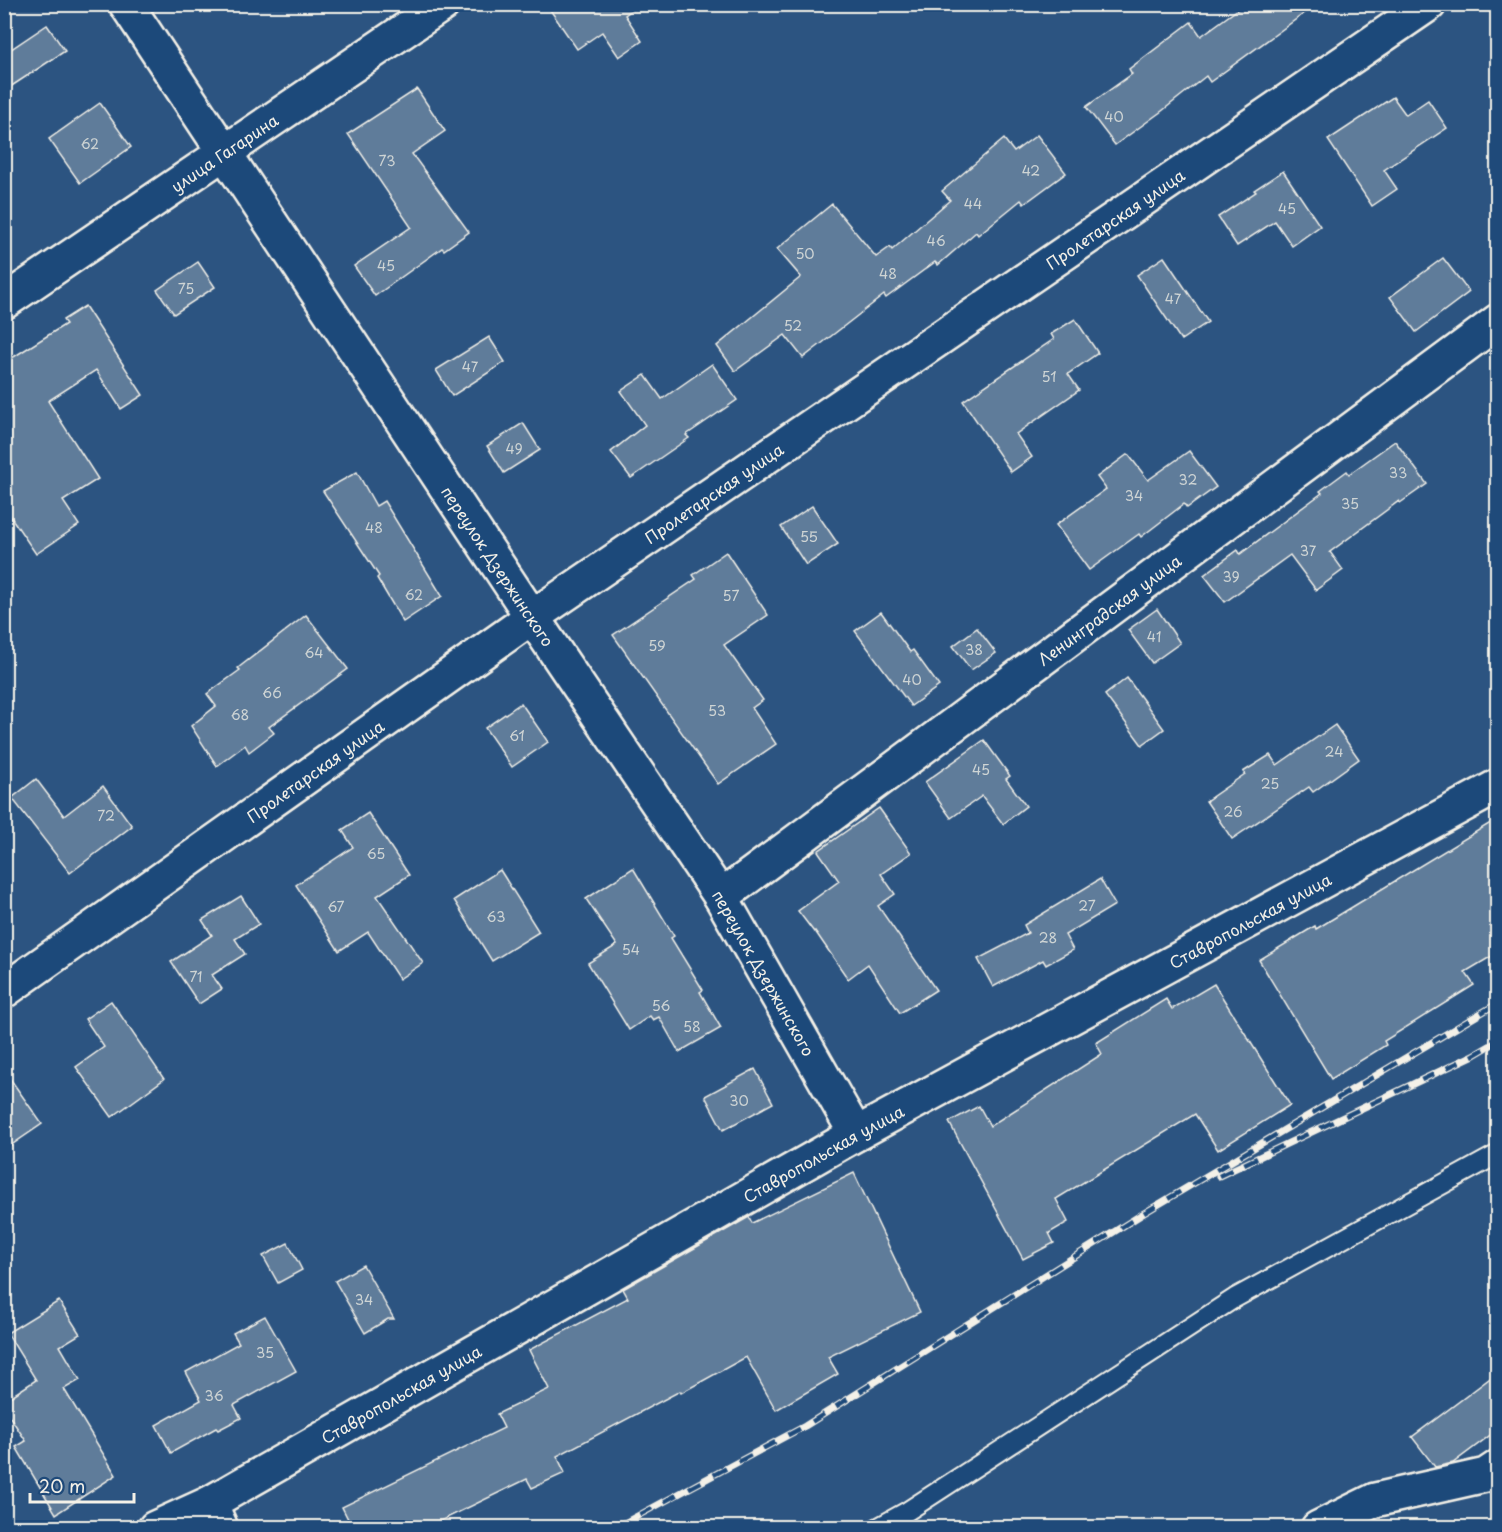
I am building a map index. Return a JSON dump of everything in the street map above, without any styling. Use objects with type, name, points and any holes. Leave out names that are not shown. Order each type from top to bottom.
[{"type":"street","name":"переулок Дзержинского","points":[[126,4],[532,617],[721,897],[856,1134]]},
{"type":"street","name":"улица Гагарина","points":[[4,302],[443,4]]},
{"type":"street","name":"Пролетарская улица","points":[[4,991],[532,617],[1429,4]]},
{"type":"street","name":"Ленинградская улица","points":[[721,897],[1497,321]]},
{"type":"street","name":"Ставропольская улица","points":[[155,1527],[215,1515],[856,1134],[1497,786]]},
{"type":"street","points":[[1318,1527],[1375,1500],[1486,1475],[1497,1467]]},
{"type":"lane","points":[[878,1527],[906,1512],[1235,1298],[1497,1154]]},
{"type":"building","points":[[546,4],[640,4],[625,15],[642,41],[619,57],[602,32],[577,49]]},
{"type":"building","points":[[1245,4],[1317,4],[1210,82],[1206,76],[1115,145],[1086,107],[1132,74],[1129,69],[1191,22],[1201,36]]},
{"type":"building","points":[[47,25],[65,51],[4,91],[4,54]]},
{"type":"building","points":[[417,89],[445,131],[412,154],[469,232],[444,250],[442,248],[375,296],[354,266],[411,227],[348,134]]},
{"type":"building","points":[[1393,97],[1406,115],[1428,100],[1447,128],[1384,170],[1397,189],[1372,206],[1328,140]]},
{"type":"building","points":[[100,103],[131,147],[80,183],[49,139]]},
{"type":"building","points":[[1037,135],[1066,173],[1024,204],[1021,200],[978,235],[976,232],[938,265],[935,262],[886,298],[884,295],[803,358],[785,335],[735,371],[717,346],[801,277],[777,249],[832,204],[876,257],[890,247],[892,250],[950,200],[942,191],[1004,139],[1014,152]]},
{"type":"building","points":[[1283,171],[1320,226],[1292,246],[1275,221],[1237,246],[1218,217]]},
{"type":"building","points":[[1164,257],[1208,322],[1181,340],[1137,275]]},
{"type":"building","points":[[1443,258],[1469,292],[1416,332],[1390,297]]},
{"type":"building","points":[[198,262],[215,287],[174,314],[157,290]]},
{"type":"building","points":[[85,306],[143,395],[121,409],[96,370],[48,401],[98,479],[63,501],[79,525],[36,554],[4,507],[4,363],[66,324],[63,320]]},
{"type":"building","points":[[1075,319],[1098,353],[1068,374],[1079,390],[1016,434],[1032,457],[1011,472],[963,401],[1054,339],[1051,334]]},
{"type":"building","points":[[489,337],[505,362],[452,396],[436,370]]},
{"type":"building","points":[[712,364],[737,400],[686,435],[689,438],[631,478],[611,452],[645,425],[621,391],[645,375],[662,399]]},
{"type":"building","points":[[523,423],[540,450],[504,473],[487,446]]},
{"type":"building","points":[[1395,441],[1427,484],[1400,503],[1399,501],[1330,552],[1343,570],[1316,590],[1290,555],[1225,602],[1204,575],[1238,550],[1240,554],[1322,493],[1320,491],[1347,471],[1349,474]]},
{"type":"building","points":[[1189,451],[1216,487],[1187,508],[1184,504],[1141,537],[1139,534],[1089,570],[1056,525],[1106,489],[1097,477],[1128,454],[1148,480]]},
{"type":"building","points":[[357,472],[376,506],[384,501],[442,596],[403,622],[377,578],[379,576],[323,491]]},
{"type":"building","points":[[812,506],[838,544],[806,565],[781,527]]},
{"type":"building","points":[[726,552],[768,615],[724,645],[763,700],[752,708],[776,744],[718,784],[613,635],[696,579],[693,575]]},
{"type":"building","points":[[1157,609],[1180,643],[1152,663],[1128,630]]},
{"type":"building","points":[[881,612],[910,652],[913,650],[939,686],[911,706],[855,631]]},
{"type":"building","points":[[306,615],[348,669],[269,727],[274,733],[249,752],[245,745],[217,766],[191,726],[216,706],[207,694],[240,670],[238,668]]},
{"type":"building","points":[[977,628],[996,653],[971,670],[953,646]]},
{"type":"building","points":[[1127,678],[1164,729],[1142,745],[1105,695]]},
{"type":"building","points":[[521,703],[548,742],[512,767],[485,728]]},
{"type":"building","points":[[1335,725],[1359,759],[1313,792],[1309,787],[1232,839],[1206,801],[1245,774],[1243,772],[1270,755],[1277,765]]},
{"type":"building","points":[[984,740],[1010,776],[1006,779],[1026,806],[1003,824],[982,796],[951,818],[925,782]]},
{"type":"building","points":[[36,779],[64,816],[103,786],[132,826],[70,873],[12,798]]},
{"type":"building","points":[[879,808],[911,853],[881,874],[895,894],[878,906],[936,990],[900,1013],[868,964],[848,979],[815,931],[798,911],[839,881],[818,851]]},
{"type":"building","points":[[368,813],[409,875],[377,896],[423,963],[399,979],[368,932],[339,951],[296,885],[353,847],[342,830]]},
{"type":"building","points":[[1497,819],[1497,953],[1465,972],[1474,985],[1384,1041],[1386,1045],[1331,1079],[1259,960],[1315,926],[1316,929]]},
{"type":"building","points":[[633,868],[674,936],[671,938],[703,990],[700,992],[721,1028],[679,1052],[659,1017],[653,1020],[650,1016],[629,1030],[588,963],[617,945],[586,899]]},
{"type":"building","points":[[500,870],[539,932],[492,961],[454,900]]},
{"type":"building","points":[[1100,879],[1115,905],[1065,935],[1073,950],[1046,965],[1043,960],[993,987],[978,959],[1028,933],[1024,925]]},
{"type":"building","points":[[241,896],[259,924],[235,939],[245,954],[212,975],[222,989],[199,1004],[171,962],[212,935],[202,920]]},
{"type":"building","points":[[1214,984],[1290,1105],[1218,1150],[1195,1114],[1056,1199],[1068,1222],[1049,1233],[1054,1243],[1023,1259],[949,1122],[979,1106],[990,1126],[1102,1054],[1096,1043],[1166,999],[1172,1009]]},
{"type":"building","points":[[111,1001],[164,1079],[112,1117],[76,1067],[104,1047],[85,1019]]},
{"type":"building","points":[[755,1069],[773,1103],[723,1130],[705,1096]]},
{"type":"building","points":[[4,1070],[42,1124],[4,1150]]},
{"type":"building","points":[[854,1173],[920,1312],[828,1357],[838,1374],[776,1410],[746,1357],[557,1456],[565,1473],[532,1488],[527,1479],[428,1527],[352,1527],[342,1507],[504,1428],[497,1414],[549,1389],[529,1350],[628,1298],[623,1289],[749,1217],[752,1223]]},
{"type":"building","points":[[288,1243],[302,1270],[278,1283],[263,1256]]},
{"type":"building","points":[[363,1265],[394,1319],[388,1319],[365,1333],[335,1281]]},
{"type":"building","points":[[59,1301],[80,1334],[60,1346],[80,1380],[64,1389],[116,1475],[56,1514],[16,1447],[26,1441],[4,1408],[4,1401],[36,1380],[7,1333]]},
{"type":"building","points":[[265,1316],[296,1371],[234,1405],[241,1418],[218,1430],[216,1428],[171,1453],[156,1425],[201,1400],[186,1372],[239,1343],[233,1333]]},
{"type":"building","points":[[1497,1373],[1497,1430],[1453,1463],[1435,1467],[1412,1437]]},
{"type":"railway","points":[[615,1528],[805,1426],[1144,1213],[1498,1003]]},
{"type":"railway","points":[[1219,1176],[1474,1055],[1498,1041]]}]
